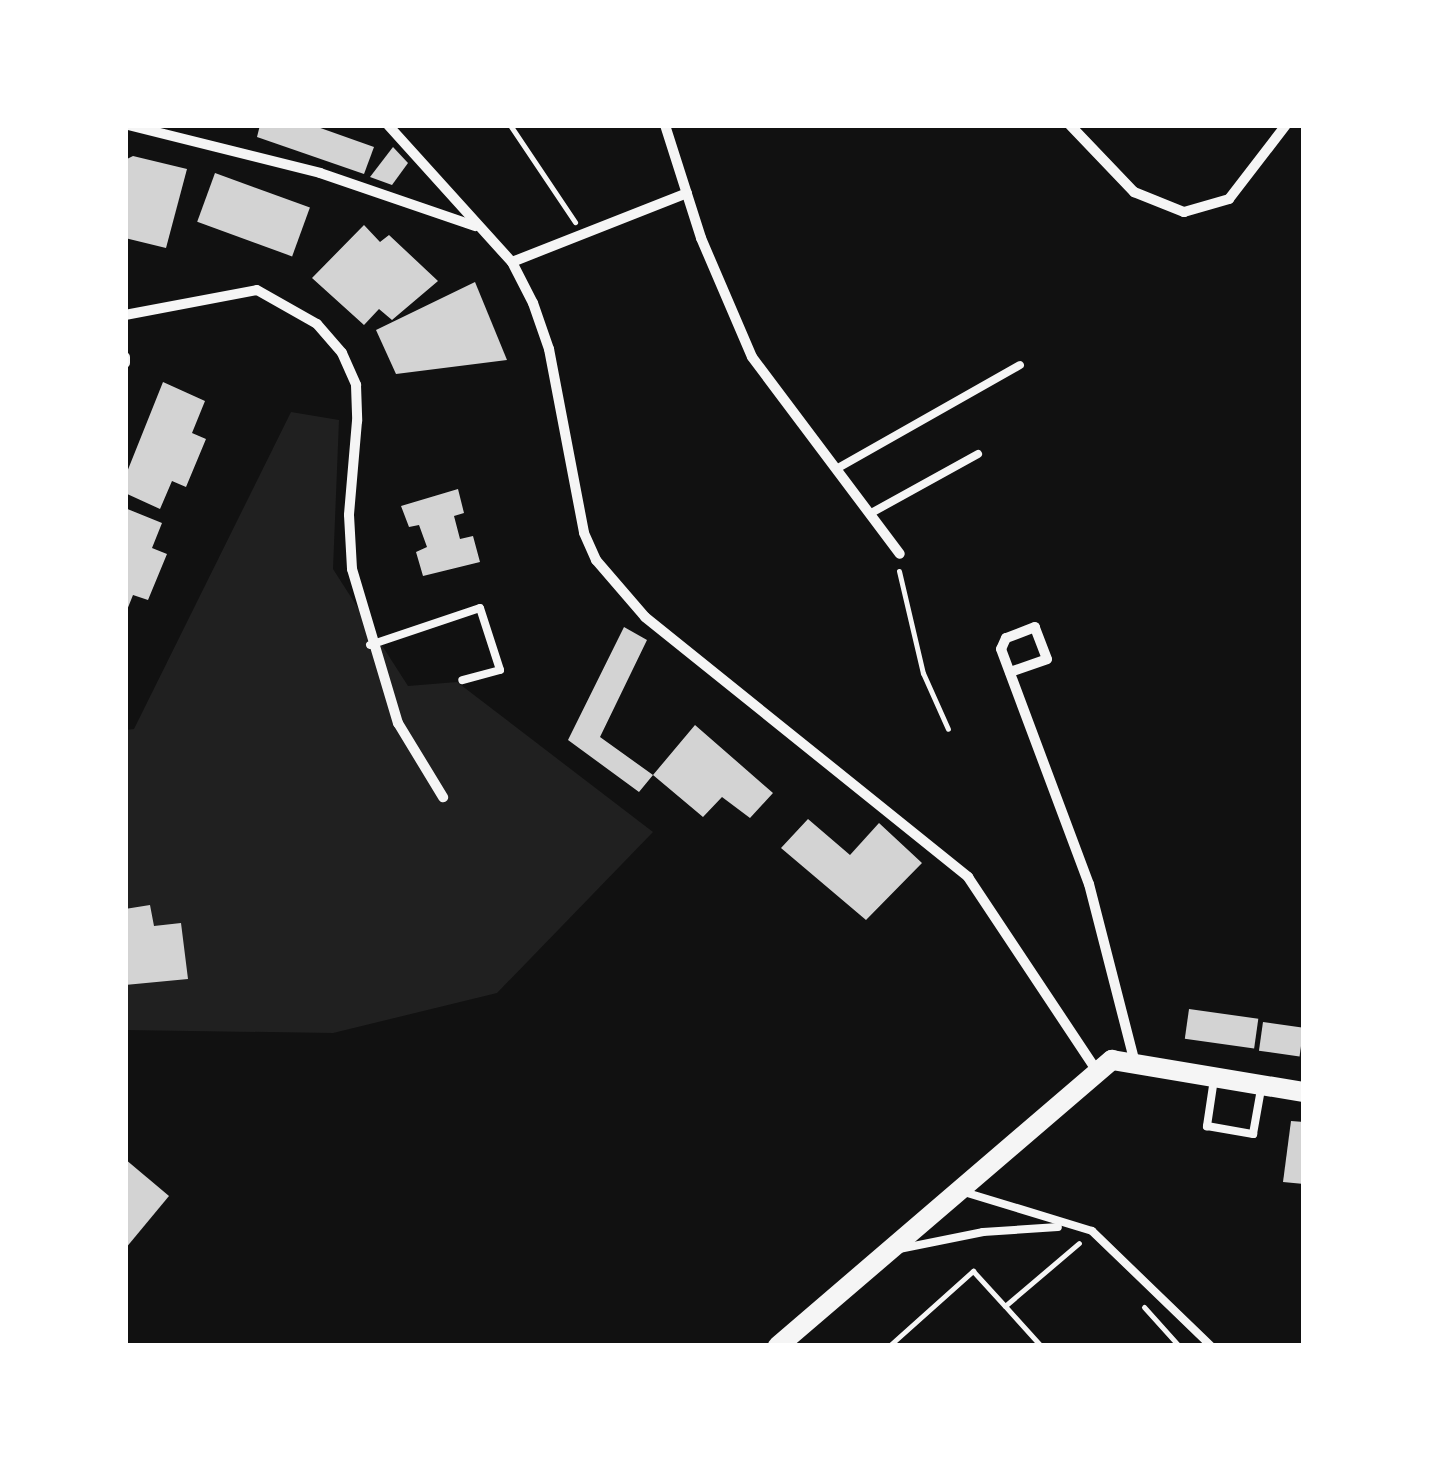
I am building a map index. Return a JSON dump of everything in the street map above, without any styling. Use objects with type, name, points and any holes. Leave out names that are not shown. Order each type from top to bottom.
[{"type":"main road","points":[[778,1346],[878,1254],[1095,1068],[1134,1059],[1304,1092]]},
{"type":"street","points":[[128,125],[320,173],[476,226]]},
{"type":"street","points":[[388,125],[512,262],[550,349],[584,533],[596,560],[645,617],[968,877],[1095,1068]]},
{"type":"street","points":[[665,125],[687,194],[752,357],[900,554]]},
{"type":"street","points":[[1070,125],[1134,192],[1184,212],[1229,199],[1286,125]]},
{"type":"street","points":[[512,262],[687,194]]},
{"type":"street","points":[[125,315],[198,296],[258,290],[317,324],[342,352],[356,385],[358,421],[348,516],[352,569],[370,644],[413,755],[443,797]]},
{"type":"street","points":[[1010,672],[1047,658],[1035,627],[1002,643],[1010,672],[1089,884],[1134,1059]]},
{"type":"lane","points":[[838,468],[1020,364]]},
{"type":"lane","points":[[872,512],[978,454]]},
{"type":"lane","points":[[370,644],[480,608],[500,670],[462,680]]},
{"type":"lane","points":[[1214,1076],[1207,1126],[1252,1134],[1262,1084]]},
{"type":"lane","points":[[955,1188],[1063,1226],[1092,1231],[1211,1346]]},
{"type":"lane","points":[[878,1254],[983,1232],[1063,1226]]},
{"type":"path","points":[[510,125],[585,234]]},
{"type":"path","points":[[900,554],[899,586],[922,673],[948,729]]},
{"type":"path","points":[[1005,1306],[1084,1240],[1095,1253]]},
{"type":"path","points":[[889,1346],[973,1271],[1041,1346]]},
{"type":"path","points":[[1131,1293],[1178,1346]]},
{"type":"shaded area","points":[[291,412],[339,420],[333,569],[408,686],[457,682],[653,832],[497,993],[333,1033],[125,1030],[125,730],[134,729]]},
{"type":"building","points":[[260,125],[312,125],[374,147],[364,174],[257,137]]},
{"type":"building","points":[[393,147],[408,163],[392,185],[370,177]]},
{"type":"building","points":[[133,156],[187,169],[166,248],[125,238],[125,160]]},
{"type":"building","points":[[215,173],[310,208],[292,256],[197,222]]},
{"type":"building","points":[[364,225],[380,242],[389,235],[438,281],[392,320],[379,309],[364,325],[312,278]]},
{"type":"building","points":[[475,282],[507,360],[396,374],[376,330]]},
{"type":"building","points":[[163,382],[205,401],[192,433],[206,439],[186,487],[172,481],[160,509],[125,493],[125,477]]},
{"type":"building","points":[[458,489],[464,513],[454,516],[460,539],[473,536],[480,562],[423,576],[416,552],[427,547],[419,525],[409,527],[401,506]]},
{"type":"building","points":[[125,508],[162,523],[152,548],[167,554],[148,600],[133,595],[125,615]]},
{"type":"building","points":[[624,627],[647,640],[600,737],[653,775],[639,792],[568,740]]},
{"type":"building","points":[[695,725],[773,793],[750,818],[722,797],[703,817],[653,775]]},
{"type":"building","points":[[808,819],[850,855],[879,823],[922,863],[866,920],[781,848]]},
{"type":"building","points":[[150,905],[154,926],[181,923],[188,979],[125,985],[125,909]]},
{"type":"building","points":[[1189,1009],[1258,1019],[1254,1048],[1185,1039]]},
{"type":"building","points":[[1263,1022],[1304,1028],[1300,1056],[1259,1051]]},
{"type":"building","points":[[1291,1121],[1304,1122],[1304,1184],[1283,1182]]},
{"type":"building","points":[[125,1159],[169,1196],[125,1249]]}]
